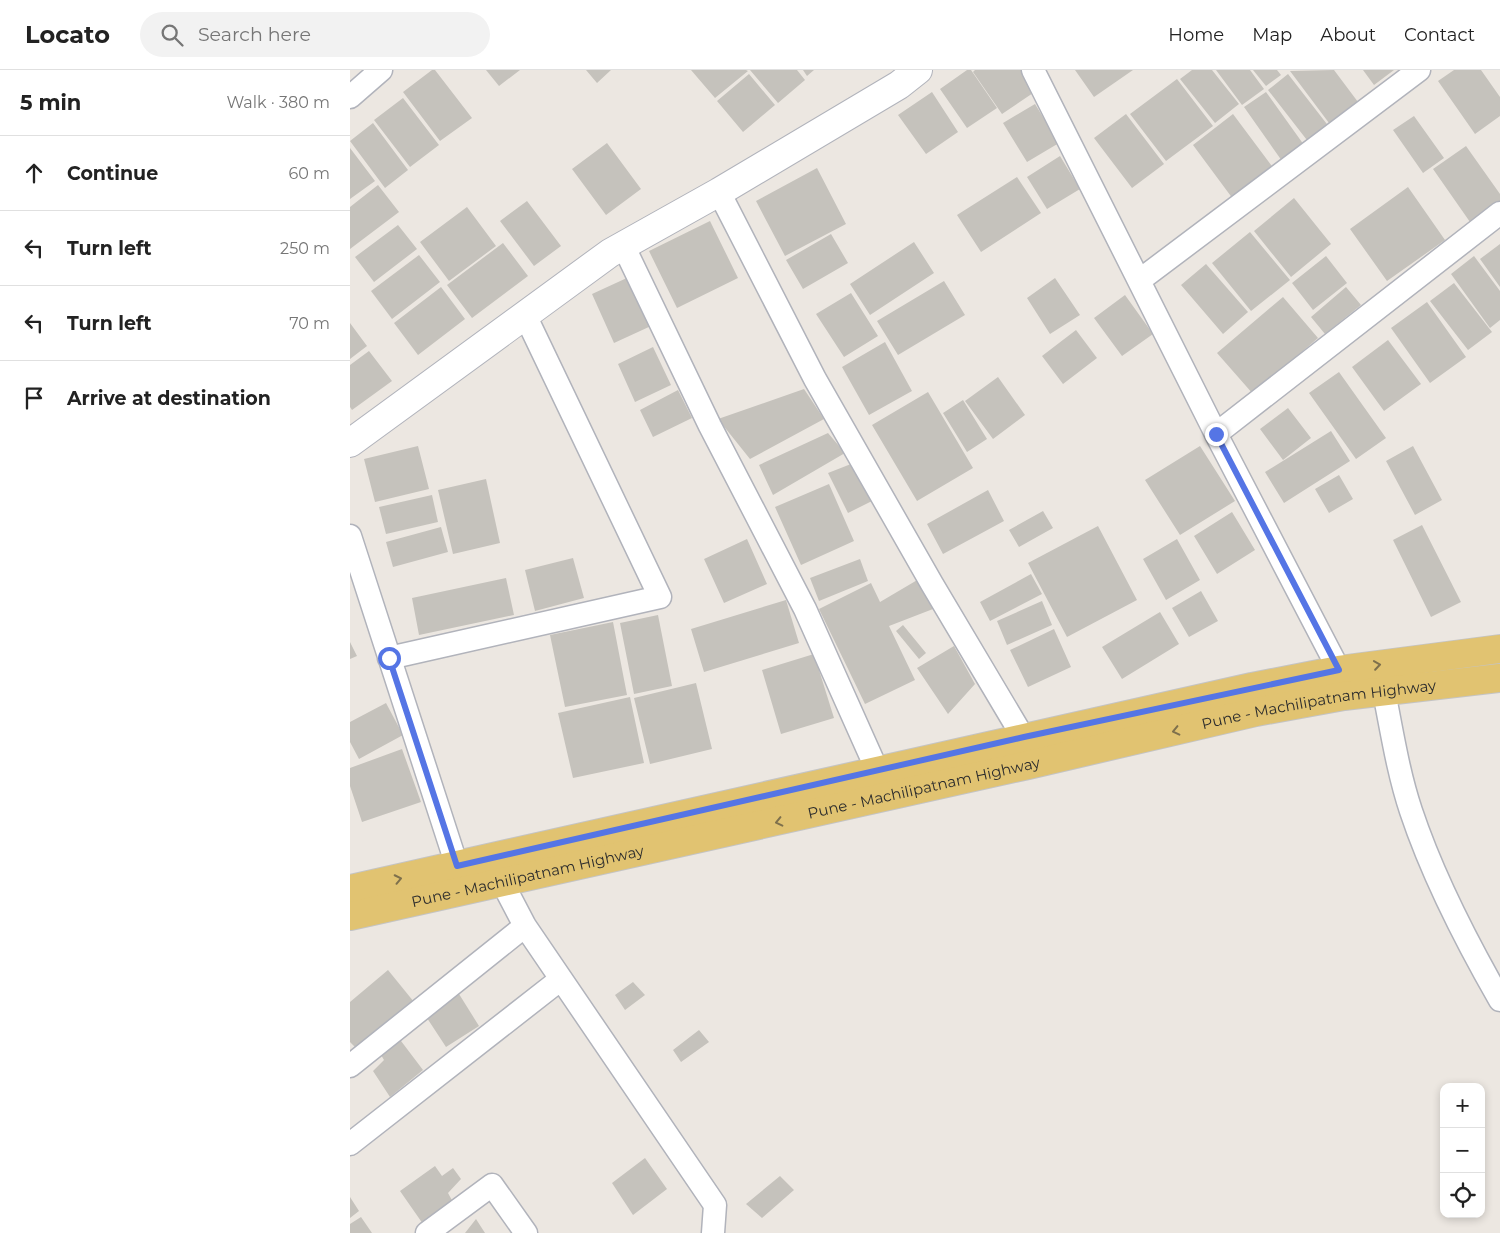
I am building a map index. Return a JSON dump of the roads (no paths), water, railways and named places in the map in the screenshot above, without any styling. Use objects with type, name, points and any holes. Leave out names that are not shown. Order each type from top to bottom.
[{"type":"main road","points":[[350,443],[623,246],[719,192],[899,85],[918,70]]},
{"type":"main road","name":"Pune - Machilipatnam Highway","points":[[350,889],[1024,737],[1339,670],[1500,649]]},
{"type":"main road","name":"Pune - Machilipatnam Highway","points":[[350,916],[503,884],[1256,712],[1344,696],[1500,678]]},
{"type":"street","points":[[350,97],[381,70]]},
{"type":"street","points":[[1033,70],[1216,434],[1339,670]]},
{"type":"street","points":[[1140,280],[1419,70]]},
{"type":"street","points":[[719,192],[815,379],[932,584],[1024,737]]},
{"type":"street","points":[[1216,434],[1500,213]]},
{"type":"street","points":[[623,246],[710,426],[805,609],[877,770]]},
{"type":"street","points":[[389,658],[660,598],[525,315]]},
{"type":"street","points":[[350,536],[457,866]]},
{"type":"street","points":[[1384,692],[1398,766],[1410,810],[1426,853],[1466,941],[1500,1000]]},
{"type":"street","points":[[503,884],[525,926],[715,1205],[712,1233]]},
{"type":"street","points":[[350,1066],[525,926]]},
{"type":"street","points":[[350,1144],[561,980]]},
{"type":"street","points":[[427,1233],[492,1185],[526,1233]]}]
